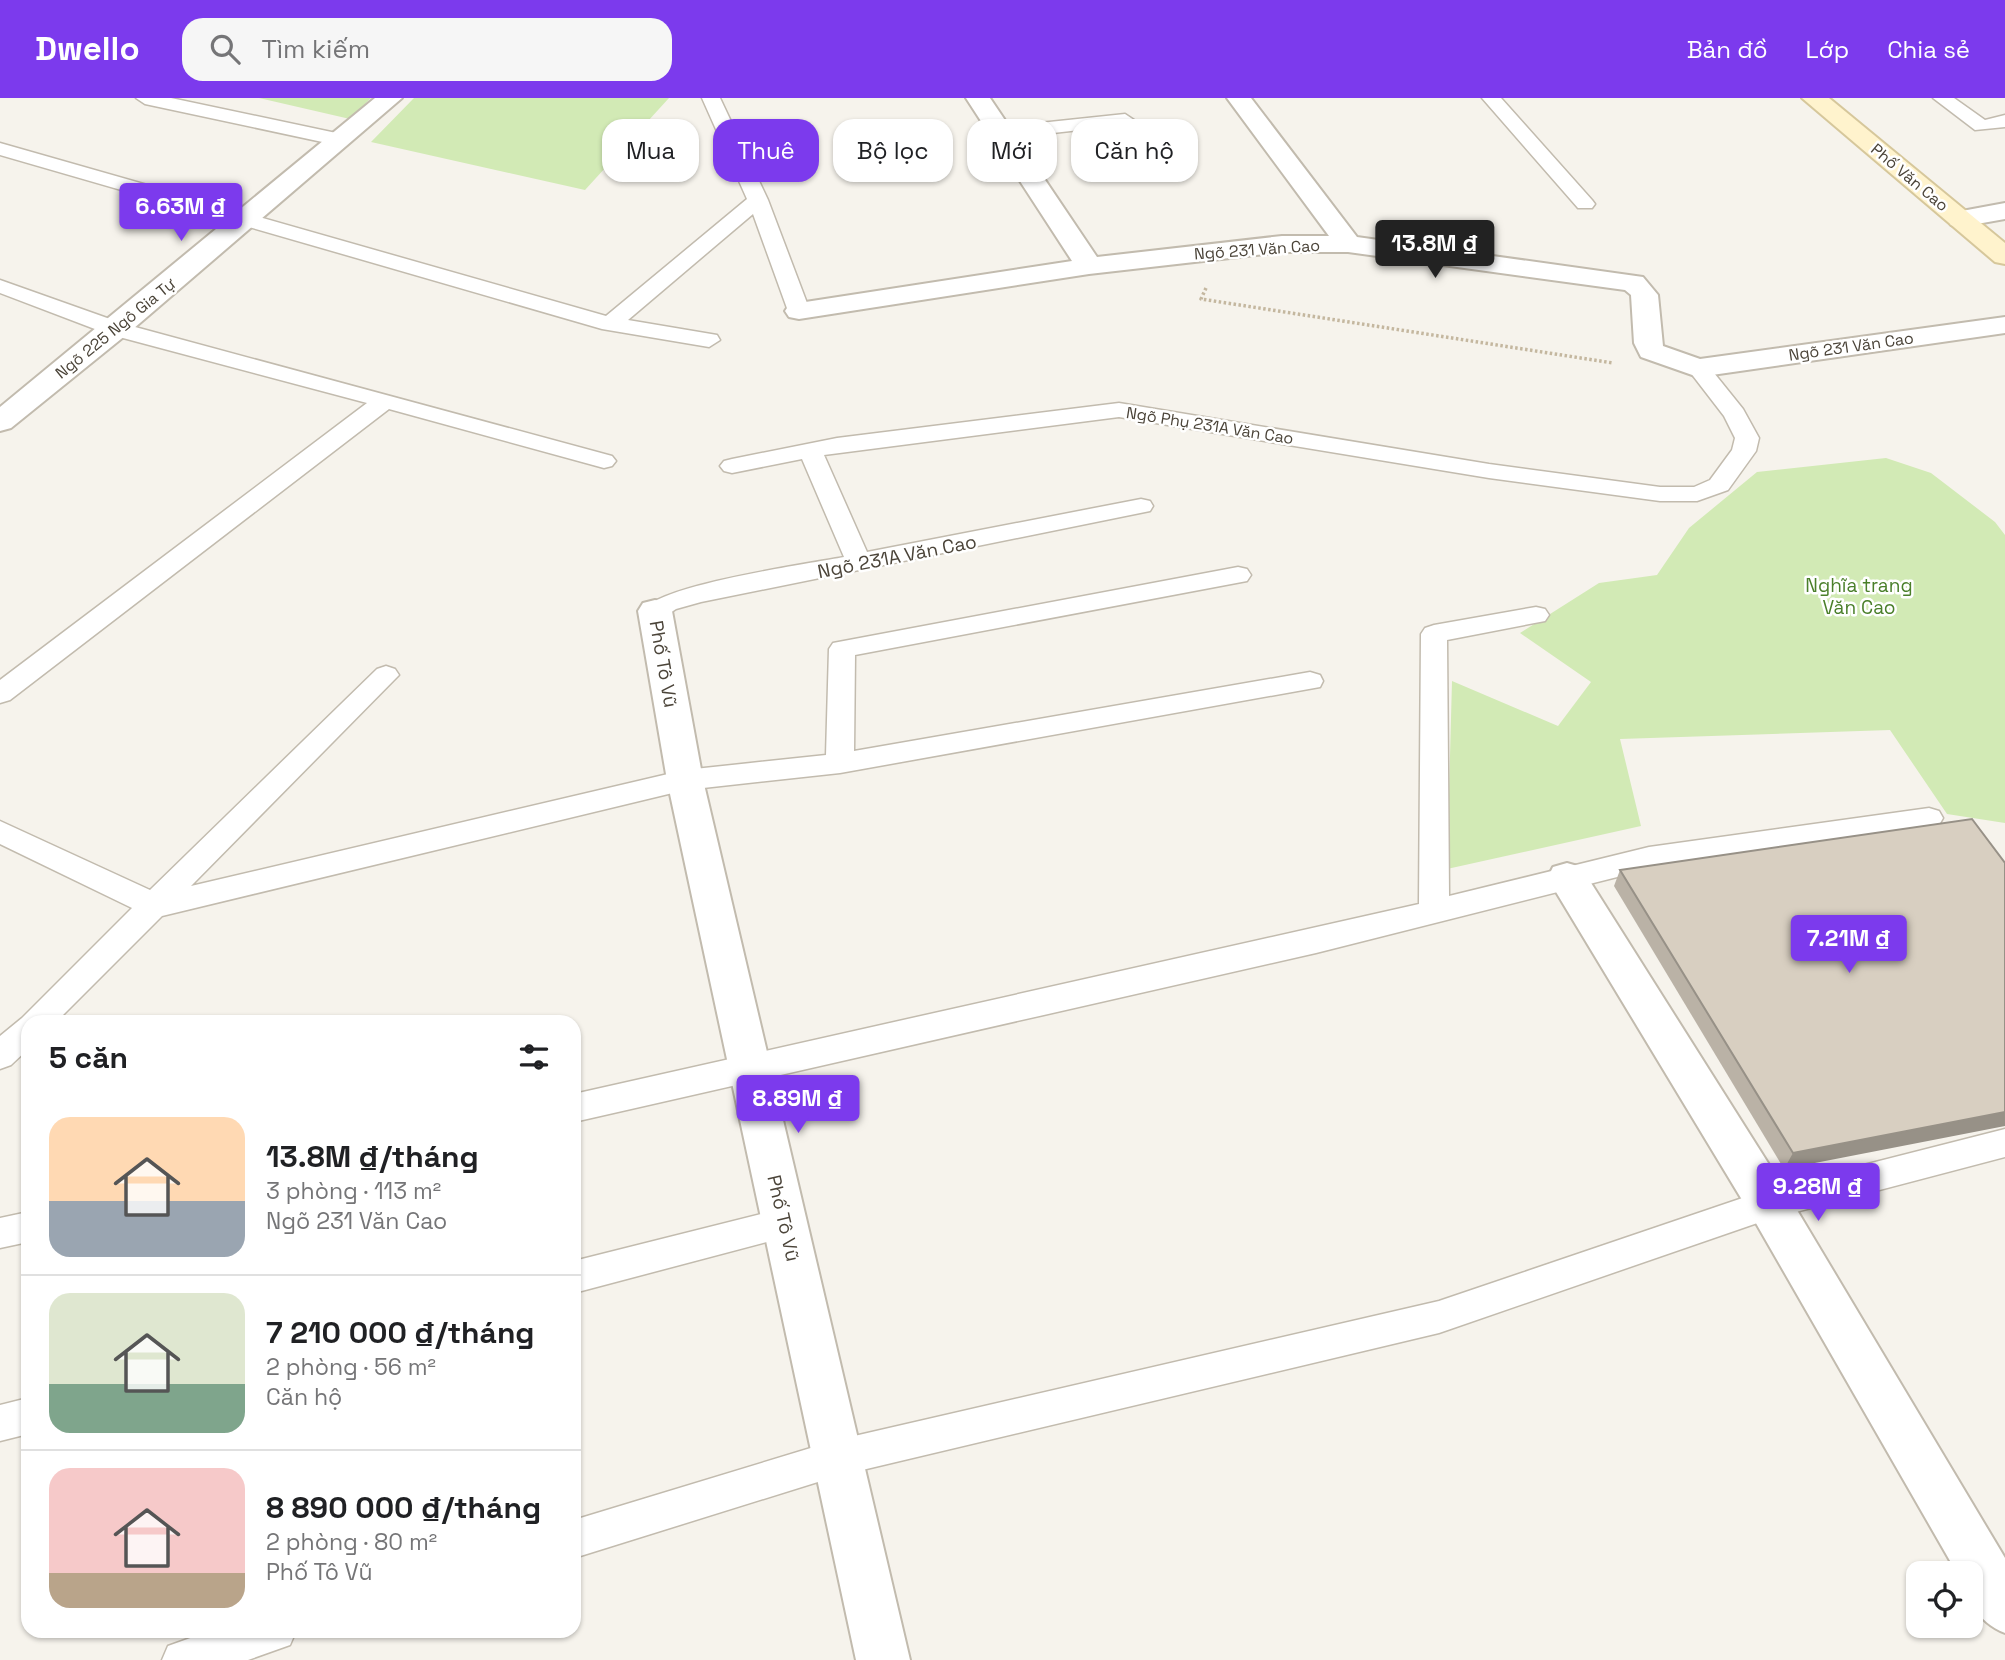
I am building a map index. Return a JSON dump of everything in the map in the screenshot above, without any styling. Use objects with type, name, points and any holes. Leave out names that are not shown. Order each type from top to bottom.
[{"type":"street","name":"Ngõ 225 Ngô Gia Tự","points":[[0,422],[117,329],[390,98]]},
{"type":"street","points":[[978,98],[992,119]]},
{"type":"street","points":[[1239,98],[1348,244]]},
{"type":"street","name":"Phố Văn Cao","points":[[1814,98],[2005,256]]},
{"type":"street","points":[[1033,182],[1089,266]]},
{"type":"street","points":[[1960,219],[2005,211]]},
{"type":"street","name":"Ngõ 231 Văn Cao","points":[[799,311],[1089,266],[1282,244],[1348,244],[1633,283],[1642,288],[1646,300],[1647,344],[1651,351],[1698,368],[2005,325]]},
{"type":"street","name":"Phố Tô Vũ","points":[[655,611],[685,780],[883,1660]]},
{"type":"street","points":[[1567,877],[1769,1204],[2005,1607]]},
{"type":"lane","points":[[145,98],[341,140]]},
{"type":"lane","points":[[711,98],[758,200],[799,311]]},
{"type":"lane","points":[[1491,98],[1584,204]]},
{"type":"lane","points":[[1942,98],[1982,126],[2005,121]]},
{"type":"lane","points":[[0,149],[610,324],[709,340]]},
{"type":"lane","points":[[610,324],[758,200]]},
{"type":"lane","points":[[0,286],[117,329],[604,461]]},
{"type":"lane","name":"Ngõ Phụ 231A Văn Cao","points":[[732,466],[810,450],[1119,410],[1489,471],[1660,494],[1688,495],[1705,492],[1719,485],[1744,451],[1747,438],[1735,414],[1698,368]]},
{"type":"lane","points":[[0,694],[385,401]]},
{"type":"lane","points":[[810,450],[860,564]]},
{"type":"lane","name":"Ngõ 231A Văn Cao","points":[[655,611],[667,603],[698,594],[860,564],[1141,506]]},
{"type":"lane","points":[[840,763],[842,649],[1238,575]]},
{"type":"lane","points":[[1434,913],[1434,634],[1536,615]]},
{"type":"lane","points":[[43,1015],[386,675]]},
{"type":"lane","points":[[0,832],[156,906],[685,780],[840,763],[1310,681]]},
{"type":"lane","points":[[581,1106],[1434,913],[1567,877],[1709,848],[1929,817]]},
{"type":"lane","points":[[0,1056],[21,1036]]},
{"type":"lane","points":[[581,1537],[838,1458],[1439,1317],[1769,1204],[2005,1143]]},
{"type":"lane","points":[[581,1275],[785,1223]]},
{"type":"lane","points":[[0,1233],[21,1228]]},
{"type":"lane","points":[[0,1423],[21,1418]]},
{"type":"lane","points":[[182,1660],[253,1638]]},
{"type":"path","points":[[1224,250],[1201,299],[1624,364]]},
{"type":"green space","points":[[259,98],[371,98],[350,119]]},
{"type":"green space","points":[[414,98],[669,98],[650,119],[602,119],[602,171],[585,190],[371,142]]},
{"type":"green space","name":"Nghĩa trang Văn Cao","points":[[1886,458],[1931,473],[1995,522],[2005,535],[2005,823],[1947,814],[1890,730],[1620,739],[1641,826],[1447,869],[1452,681],[1558,726],[1591,682],[1520,633],[1599,583],[1657,575],[1689,528],[1757,472]]},
{"type":"building","points":[[1972,819],[2005,863],[2005,1112],[1793,1153],[1620,870]]}]
